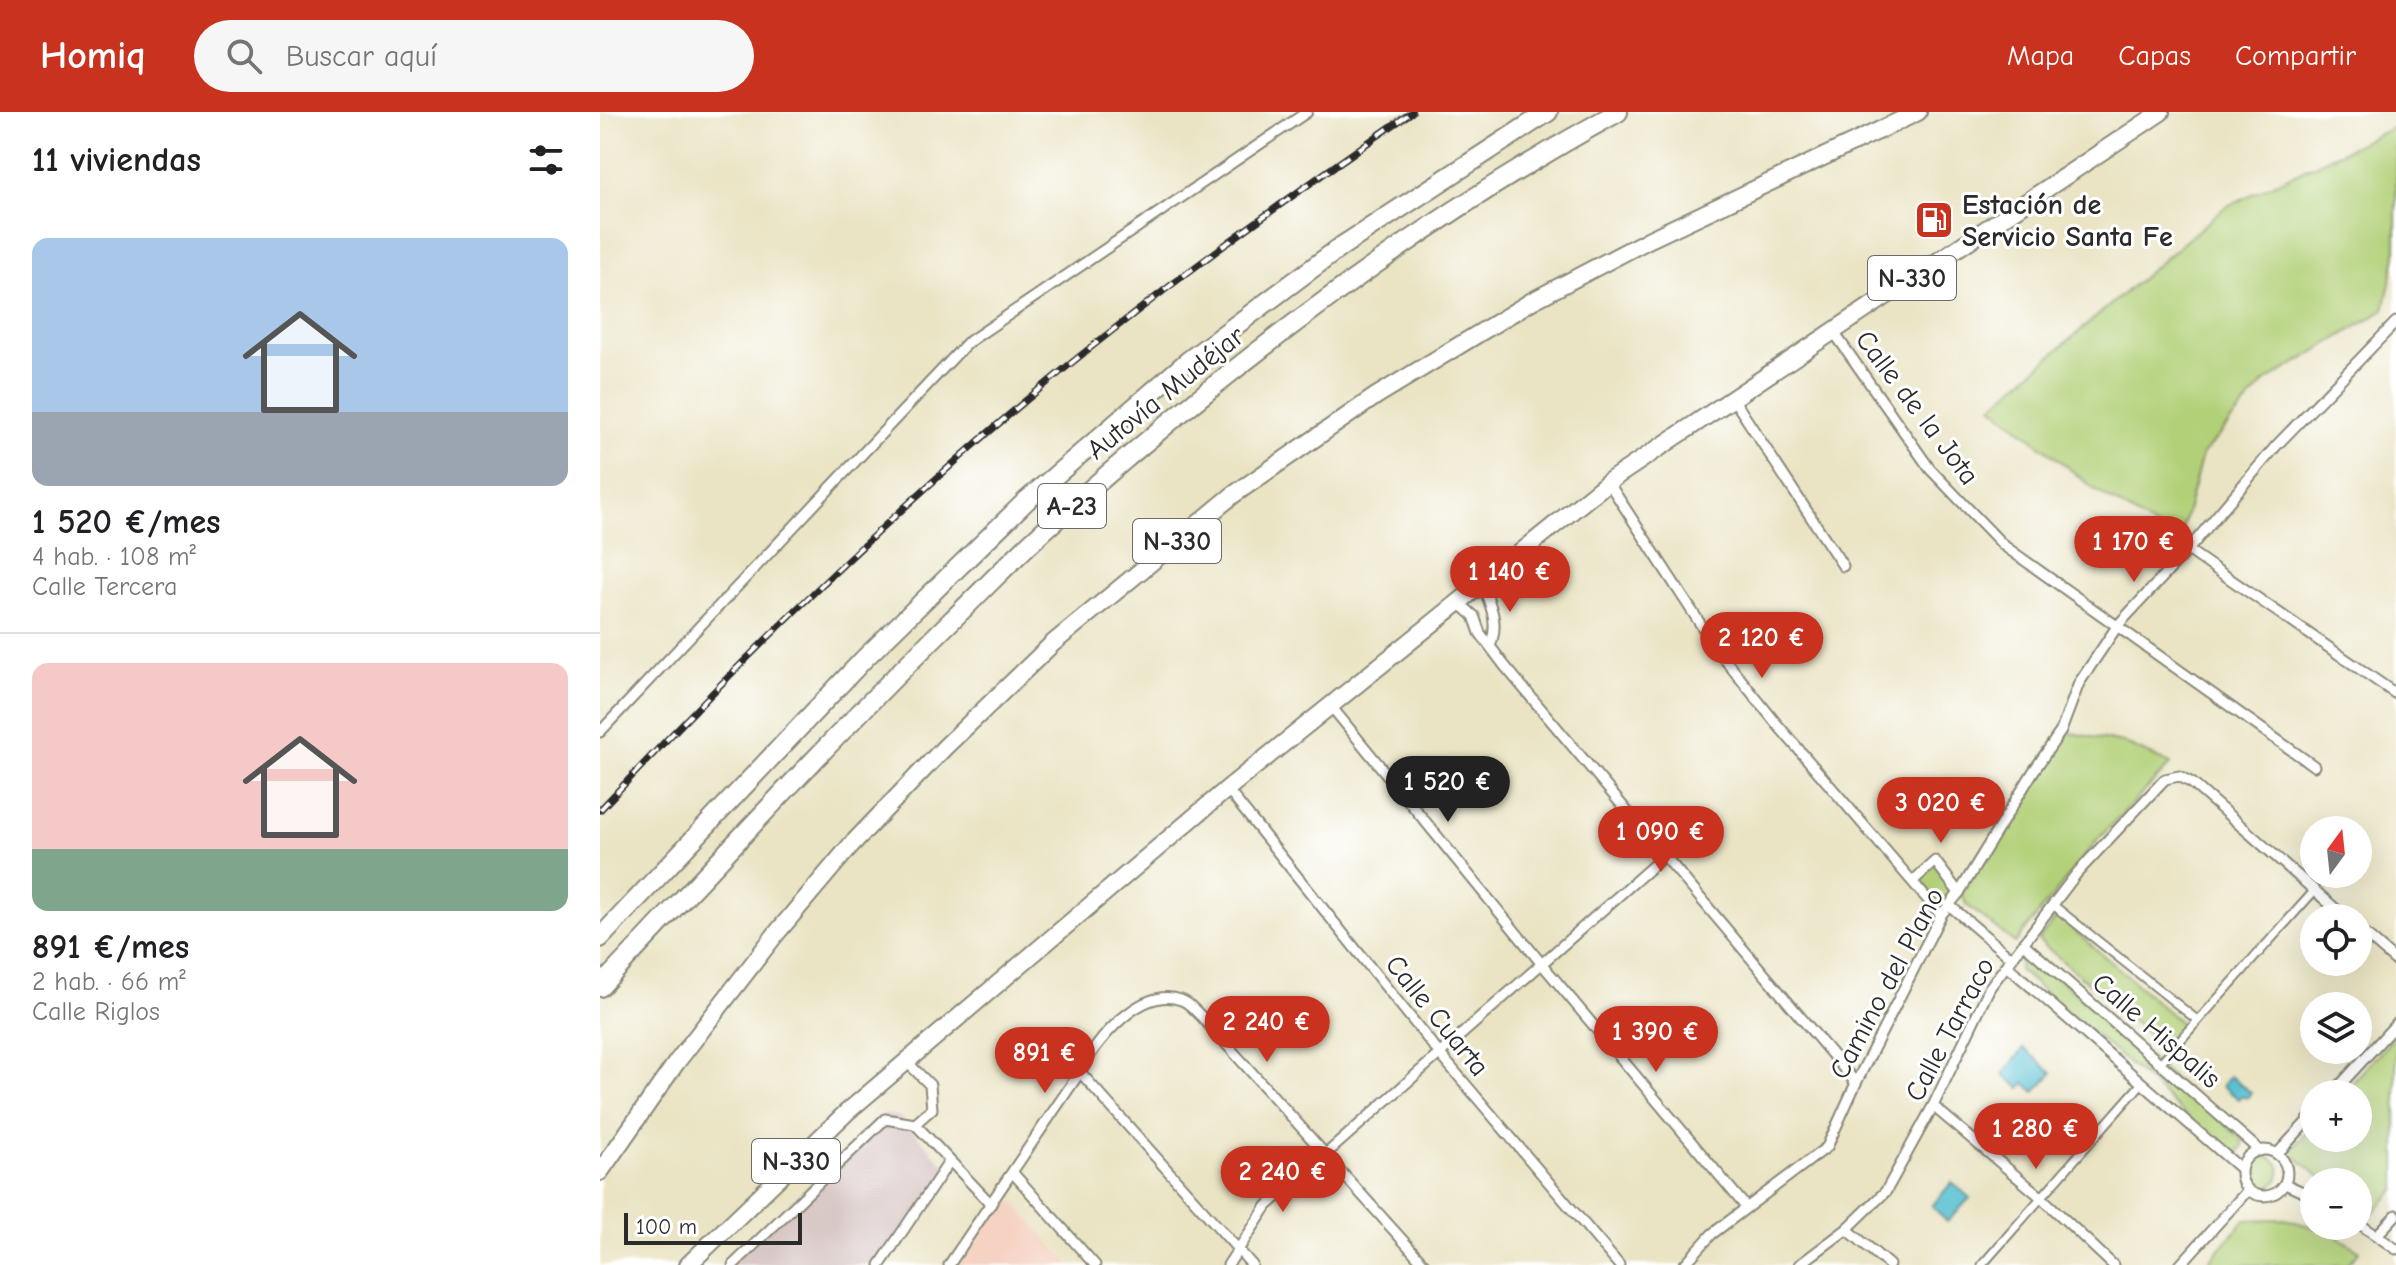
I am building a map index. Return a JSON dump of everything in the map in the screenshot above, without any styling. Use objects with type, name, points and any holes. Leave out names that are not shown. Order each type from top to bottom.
[{"type":"highway","name":"Autovía Mudéjar","points":[[600,938],[864,659],[1026,501],[1188,361],[1342,246],[1548,112]]},
{"type":"highway","name":"Autovía Mudéjar","points":[[600,987],[886,684],[1047,527],[1211,387],[1366,271],[1563,142],[1618,112]]},
{"type":"highway","name":"N-330","points":[[600,1172],[712,1016],[851,845],[945,747],[1052,644],[1233,495],[1376,396],[1532,301],[1650,239],[1918,112]]},
{"type":"highway","name":"N-330","points":[[688,1265],[847,1112],[906,1061],[1227,789],[1608,482],[2161,112]]},
{"type":"street","points":[[600,732],[967,343],[1307,112]]},
{"type":"street","name":"Camino del Plano","points":[[1684,1265],[1712,1234],[1827,1147],[1941,915],[1959,893],[2061,731],[2079,683],[2118,625],[2188,550],[2276,446],[2396,322]]},
{"type":"street","name":"Calle de la Jota","points":[[1833,331],[1930,469],[2003,545],[2314,766]]},
{"type":"street","points":[[1732,397],[1843,566]]},
{"type":"street","points":[[1608,482],[1718,651],[1941,915]]},
{"type":"street","points":[[2188,550],[2396,694]]},
{"type":"street","points":[[1482,583],[1490,599],[1495,623],[1490,646]]},
{"type":"street","points":[[1458,602],[1474,616],[1480,633],[1490,646],[1856,1083]]},
{"type":"street","points":[[1330,705],[1746,1207]]},
{"type":"street","name":"Calle Tarraco","points":[[1799,1265],[1847,1229],[1886,1191],[1933,1106],[1990,987],[2077,873],[2165,779],[2179,776],[2192,783],[2315,890]]},
{"type":"street","name":"Calle Cuarta","points":[[1227,789],[1439,1053],[1619,1265]]},
{"type":"street","points":[[1228,1265],[1267,1206],[1666,854]]},
{"type":"street","points":[[1913,881],[1935,861],[1959,893]]},
{"type":"street","points":[[2161,1062],[2315,890],[2330,904]]},
{"type":"street","name":"Calle Hispalis","points":[[1949,905],[2142,1083],[2241,1169]]},
{"type":"street","points":[[2053,905],[2197,1020]]},
{"type":"street","points":[[2372,940],[2396,961]]},
{"type":"street","name":"Calle Hispalis","points":[[2024,944],[2260,1151]]},
{"type":"street","points":[[949,1265],[1080,1072],[1092,1049],[1143,1003],[1160,996],[1183,1000],[1201,1016],[1425,1265]]},
{"type":"street","points":[[2345,1080],[2396,1024]]},
{"type":"street","points":[[906,1061],[930,1085],[932,1109],[915,1124]]},
{"type":"street","points":[[1080,1072],[1252,1265]]},
{"type":"street","points":[[1982,1265],[2142,1083]]},
{"type":"street","points":[[1933,1106],[2041,1197],[2113,1265]]},
{"type":"street","points":[[733,1265],[885,1119],[915,1124],[991,1204]]},
{"type":"street","points":[[2277,1154],[2300,1129]]},
{"type":"street","points":[[2260,1151],[2277,1154],[2286,1165],[2285,1184],[2275,1194],[2268,1196],[2248,1190],[2243,1184],[2241,1169],[2248,1157],[2260,1151]]},
{"type":"street","points":[[880,1265],[949,1162]]},
{"type":"street","points":[[1013,1173],[1095,1265]]},
{"type":"street","points":[[2285,1184],[2300,1191]]},
{"type":"street","points":[[2180,1265],[2248,1190]]},
{"type":"street","points":[[2378,1234],[2396,1215]]},
{"type":"street","points":[[1847,1229],[1889,1265]]},
{"type":"street","points":[[2372,1231],[2396,1249]]},
{"type":"shaded area","points":[[883,1114],[899,1116],[950,1171],[887,1265],[724,1265]]},
{"type":"shaded area","points":[[1013,1201],[1070,1265],[959,1265],[1000,1204]]},
{"type":"green space","points":[[2396,126],[2396,256],[2384,310],[2265,382],[2202,455],[2179,542],[2097,491],[1992,406],[2225,207]]},
{"type":"green space","points":[[2061,731],[2123,743],[2171,764],[2100,837],[2015,943],[1967,905],[1961,893]]},
{"type":"green space","points":[[1935,863],[1956,892],[1941,909],[1913,881]]},
{"type":"green space","points":[[2058,916],[2182,1024],[2162,1046],[2038,940]]},
{"type":"green space","points":[[2034,956],[2242,1139],[2243,1146],[2235,1156],[2228,1154],[2019,970],[2020,958]]},
{"type":"green space","points":[[2396,1035],[2396,1189],[2372,1214],[2372,1168],[2309,1168],[2289,1152],[2300,1140],[2300,1152],[2372,1152],[2372,1080],[2355,1080]]},
{"type":"green space","points":[[2265,1157],[2271,1158],[2279,1166],[2279,1178],[2271,1186],[2265,1187],[2259,1186],[2251,1178],[2250,1172],[2251,1166],[2259,1158]]},
{"type":"green space","points":[[2285,1219],[2300,1223],[2300,1240],[2343,1240],[2360,1251],[2346,1265],[2206,1265],[2245,1220]]},
{"type":"water","points":[[2024,1048],[2052,1073],[2035,1092],[2025,1083],[2020,1088],[2003,1074]]},
{"type":"water","points":[[2230,1076],[2251,1093],[2247,1098],[2241,1096],[2239,1099],[2222,1086]]},
{"type":"water","points":[[1952,1182],[1970,1198],[1947,1222],[1932,1206]]},
{"type":"railway","points":[[600,810],[806,600],[968,450],[1118,326],[1215,252],[1412,112]]},
{"type":"place","name":"Estación de Servicio Santa Fe","points":[[1934,220]]}]
